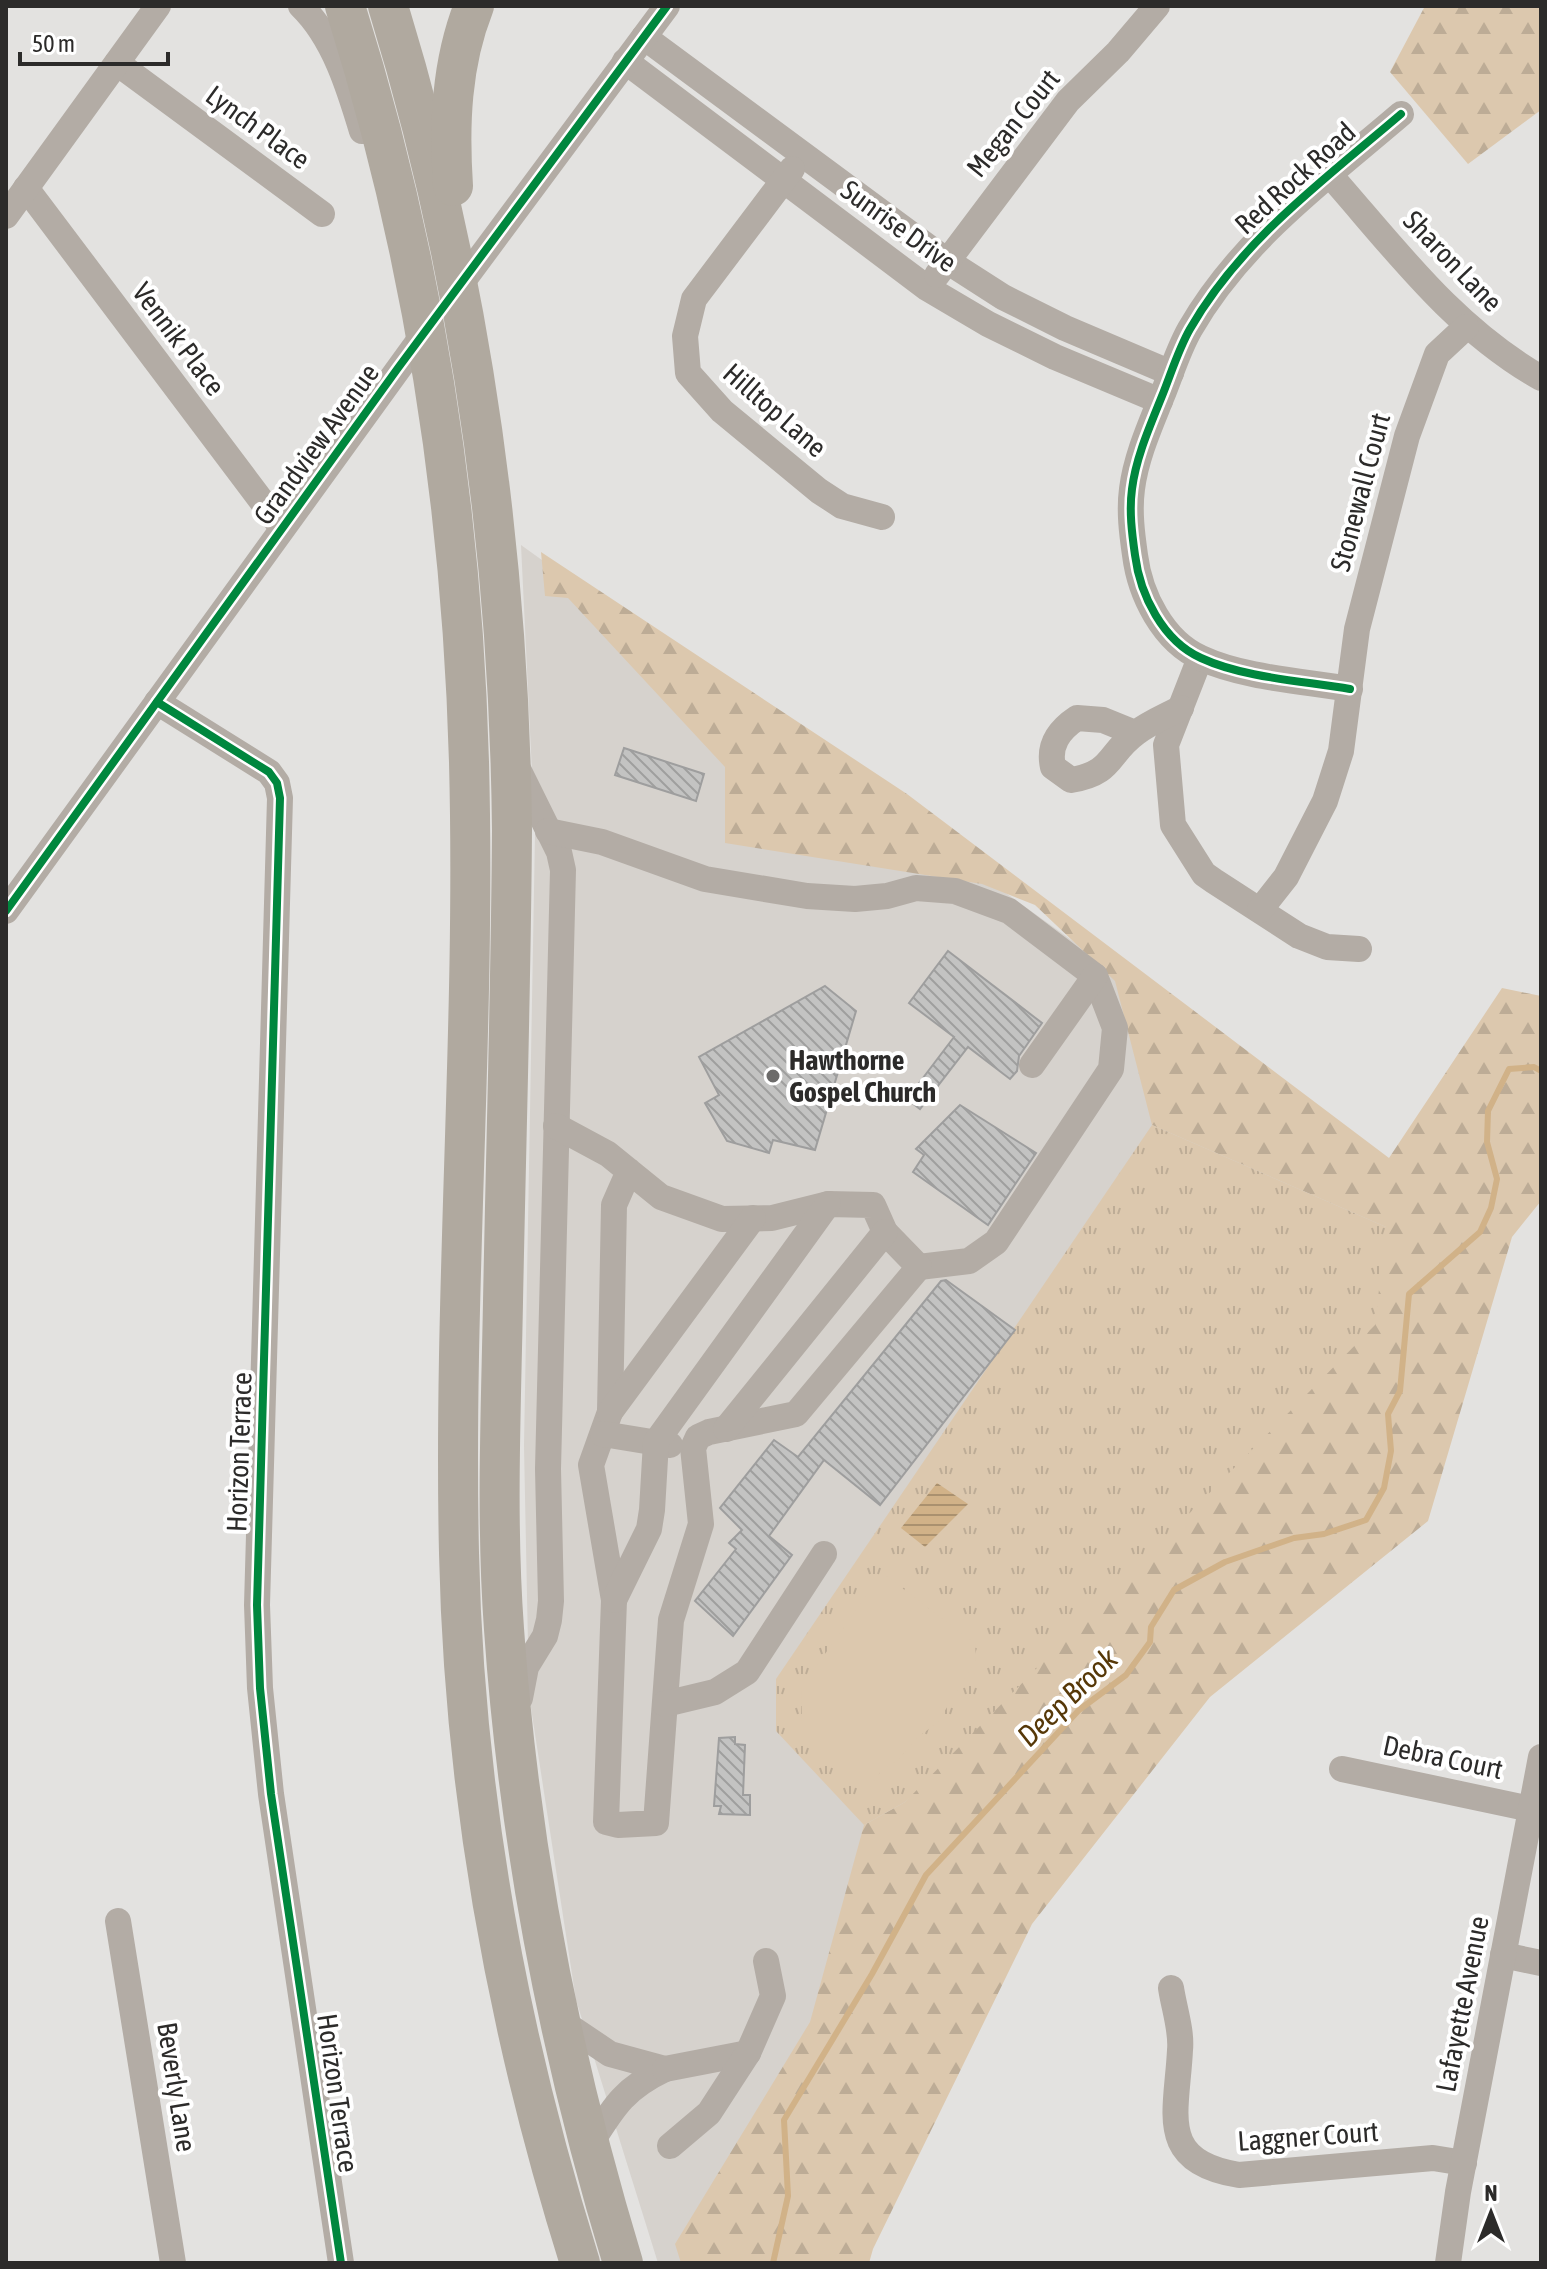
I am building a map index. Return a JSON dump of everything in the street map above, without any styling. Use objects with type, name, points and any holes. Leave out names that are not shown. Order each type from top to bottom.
[{"type":"highway","points":[[345,6],[386,152],[423,320],[455,540],[469,760],[459,1409],[459,1555],[468,1702],[485,1848],[510,1992],[543,2137],[580,2263]]},
{"type":"highway","points":[[388,6],[433,173],[465,318]]},
{"type":"highway","points":[[474,6],[460,50],[451,129],[465,318],[497,536],[511,754],[500,1483],[504,1626],[517,1770],[537,1914],[558,2019],[589,2146],[623,2263]]},
{"type":"street","points":[[6,216],[158,6]]},
{"type":"street","points":[[301,6],[312,16],[325,37],[347,87],[423,320]]},
{"type":"street","name":"Grandview Avenue","points":[[6,911],[398,368],[667,6]]},
{"type":"street","name":"Megan Court","points":[[927,288],[1068,101],[1118,52],[1157,6]]},
{"type":"street","name":"Sunrise Drive","points":[[644,37],[947,261],[1003,297],[1065,328],[1171,373]]},
{"type":"street","name":"Sunrise Drive","points":[[625,61],[927,288],[1028,344],[1160,401]]},
{"type":"street","name":"Lynch Place","points":[[117,63],[322,214]]},
{"type":"street","name":"Red Rock Road","points":[[1350,689],[1241,671],[1200,658],[1181,644],[1157,618],[1145,596],[1136,562],[1132,488],[1145,439],[1171,373],[1188,332],[1213,291],[1240,256],[1277,220],[1401,114]]},
{"type":"street","name":"Hilltop Lane","points":[[803,155],[694,299],[685,336],[688,373],[722,411],[819,491],[842,506],[882,517]]},
{"type":"street","name":"Sharon Lane","points":[[1330,175],[1441,303],[1501,354],[1541,378]]},
{"type":"street","name":"Vennik Place","points":[[26,188],[282,528]]},
{"type":"street","name":"Stonewall Court","points":[[1350,689],[1357,629],[1407,436],[1437,354],[1466,327]]},
{"type":"street","points":[[1200,658],[1166,745],[1173,825],[1204,874],[1299,936],[1327,947],[1359,949]]},
{"type":"street","points":[[1260,910],[1286,877],[1325,801],[1341,751],[1350,689]]},
{"type":"street","name":"Horizon Terrace","points":[[157,702],[269,772],[277,783],[280,798],[257,1605],[260,1688],[271,1794],[341,2263]]},
{"type":"street","points":[[1135,733],[1181,708]]},
{"type":"street","points":[[511,754],[559,852],[563,870],[548,1469],[549,1620],[545,1636],[526,1667],[519,1710],[517,1770]]},
{"type":"street","points":[[548,831],[602,842],[705,879],[807,896],[855,899],[887,896],[916,888],[955,891],[1009,911],[1095,976],[1115,1028],[1111,1069],[996,1242],[969,1261],[919,1267],[796,1414],[698,1437],[693,1448],[701,1524],[671,1620],[656,1823],[618,1825],[606,1822],[614,1600],[591,1465],[606,1423],[753,1218]]},
{"type":"street","points":[[1032,1065],[1095,976]]},
{"type":"street","points":[[556,1126],[608,1154],[661,1197],[722,1219],[772,1218],[828,1204],[873,1205],[885,1232],[919,1267]]},
{"type":"street","points":[[606,1423],[614,1205],[629,1171]]},
{"type":"street","points":[[614,1600],[649,1529],[656,1442],[828,1204]]},
{"type":"street","points":[[726,1429],[885,1232]]},
{"type":"street","points":[[606,1423],[656,1442],[693,1448]]},
{"type":"street","points":[[548,1469],[591,1465]]},
{"type":"street","points":[[665,1704],[715,1692],[747,1672],[824,1554]]},
{"type":"street","name":"Lafayette Avenue","points":[[1448,2263],[1541,1757]]},
{"type":"street","name":"Debra Court","points":[[1342,1769],[1531,1809]]},
{"type":"street","name":"Beverly Lane","points":[[118,1921],[173,2263]]},
{"type":"street","points":[[1503,1955],[1541,1963]]},
{"type":"street","points":[[670,2146],[709,2113],[748,2053],[773,1996],[766,1961]]},
{"type":"street","name":"Laggner Court","points":[[1171,1988],[1181,2047],[1174,2119],[1179,2139],[1189,2154],[1206,2167],[1215,2172],[1254,2175],[1433,2158],[1464,2163]]},
{"type":"street","points":[[558,2019],[610,2054],[665,2069]]},
{"type":"street","points":[[589,2146],[616,2103],[632,2087],[665,2069],[748,2053]]},
{"type":"shaded area","points":[[521,545],[1382,1163],[1429,1257],[712,2263],[658,2263],[576,2000],[529,1695],[524,1446],[535,834]]},
{"type":"shaded area","points":[[937,1483],[968,1504],[925,1547],[901,1528]]},
{"type":"green space","points":[[1425,6],[1541,6],[1541,110],[1468,164],[1390,72]]},
{"type":"green space","points":[[541,552],[907,794],[1389,1158],[1502,988],[1541,996],[1541,1201],[1512,1237],[1428,1521],[1210,1697],[1032,1924],[873,2249],[869,2263],[681,2263],[675,2244],[810,2022],[864,1825],[905,1802],[1386,1227],[1152,1125],[1115,981],[1035,905],[982,884],[725,843],[725,767],[568,598],[545,596]]},
{"type":"green space","points":[[1152,1125],[1386,1227],[1375,1325],[905,1802],[864,1825],[776,1731],[776,1679]]},
{"type":"green space","points":[[882,1573],[975,1643],[976,1660],[938,1722],[917,1738],[899,1759],[882,1770],[870,1787],[802,1721],[801,1688]]},
{"type":"building","points":[[624,748],[704,774],[696,801],[615,775]]},
{"type":"building","points":[[948,951],[1042,1023],[1019,1056],[1017,1071],[1010,1079],[968,1047],[920,1109],[907,1099],[954,1037],[909,1003]]},
{"type":"building","name":"Hawthorne Gospel Church","points":[[825,986],[856,1011],[815,1150],[773,1140],[769,1153],[727,1141],[705,1103],[719,1095],[699,1057]]},
{"type":"building","points":[[960,1105],[1036,1153],[988,1225],[913,1172],[924,1155],[916,1149]]},
{"type":"building","points":[[946,1280],[1015,1330],[880,1505],[824,1460],[769,1536],[792,1555],[733,1636],[695,1601],[736,1549],[729,1543],[742,1530],[720,1508],[774,1440],[798,1457],[941,1281]]},
{"type":"building","points":[[735,1737],[735,1744],[745,1745],[743,1795],[750,1795],[750,1815],[719,1814],[721,1806],[714,1806],[719,1738]]},
{"type":"waterway","name":"Deep Brook","points":[[773,2263],[788,2196],[784,2120],[872,1974],[926,1875],[1079,1710],[1126,1675],[1150,1642],[1151,1627],[1174,1590],[1225,1562],[1294,1538],[1324,1534],[1366,1520],[1384,1488],[1391,1451],[1388,1414],[1400,1391],[1409,1294],[1480,1232],[1491,1208],[1497,1179],[1487,1142],[1488,1111],[1509,1069],[1534,1067],[1541,1071]]},
{"type":"cycle path","points":[[6,911],[398,368],[667,6]]},
{"type":"cycle path","points":[[1350,689],[1274,678],[1218,665],[1187,650],[1175,640],[1156,615],[1142,586],[1133,539],[1131,497],[1140,453],[1178,354],[1211,297],[1259,239],[1401,114]]},
{"type":"cycle path","points":[[157,702],[269,772],[277,783],[280,798],[257,1605],[260,1688],[271,1794],[341,2263]]},
{"type":"place","name":"Hawthorne Gospel Church","points":[[773,1076]]}]
